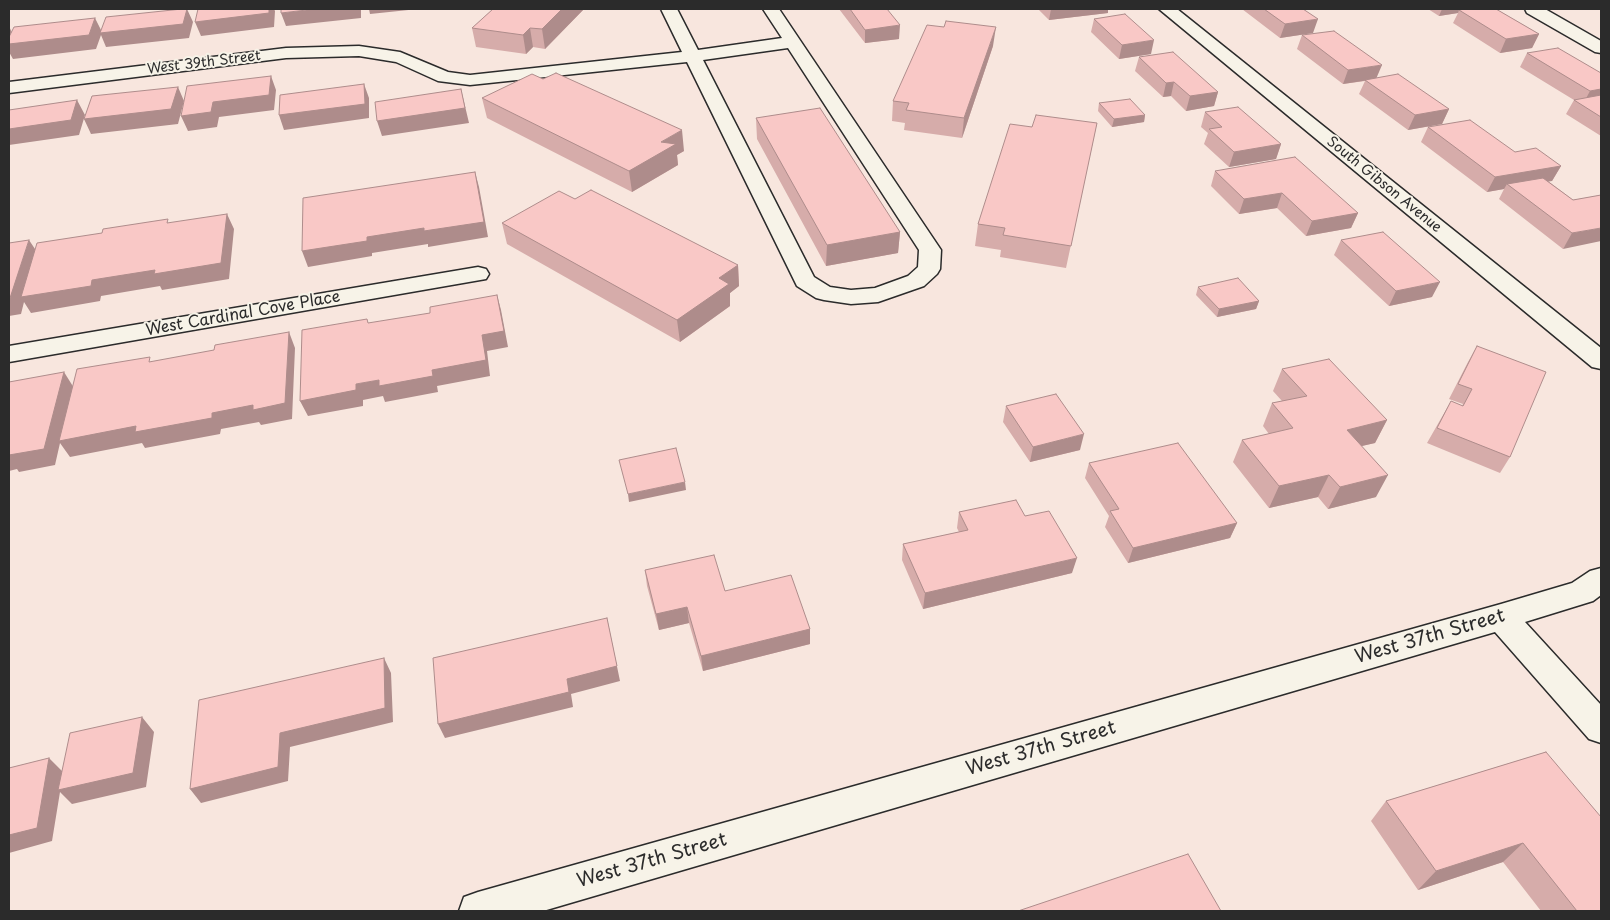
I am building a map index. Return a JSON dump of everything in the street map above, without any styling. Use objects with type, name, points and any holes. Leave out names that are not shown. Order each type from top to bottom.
[{"type":"street","points":[[669,9],[805,281],[824,293],[851,296],[878,295],[916,281],[929,269],[930,250],[772,9]]},
{"type":"street","name":"South Gibson Avenue","points":[[1167,9],[1601,361]]},
{"type":"street","points":[[1533,9],[1601,48]]},
{"type":"street","name":"West 39th Street","points":[[9,88],[286,53],[359,51],[400,57],[444,77],[470,80],[693,56],[793,42]]},
{"type":"street","name":"West Cardinal Cove Place","points":[[9,354],[478,274]]},
{"type":"street","name":"West 37th Street","points":[[478,911],[1501,617],[1582,592],[1601,580]]},
{"type":"street","points":[[1501,617],[1601,728]]},
{"type":"building","points":[[187,9],[183,24],[100,33],[106,17]]},
{"type":"building","points":[[198,9],[269,9],[269,13],[195,22]]},
{"type":"building","points":[[281,9],[315,9],[281,13]]},
{"type":"building","points":[[493,9],[562,9],[542,29],[530,28],[523,35],[472,28]]},
{"type":"building","points":[[850,9],[887,9],[900,25],[865,30]]},
{"type":"building","points":[[1264,9],[1303,9],[1318,19],[1285,24]]},
{"type":"building","points":[[1496,9],[1539,34],[1506,39],[1459,10]]},
{"type":"building","points":[[1125,14],[1154,40],[1122,45],[1094,19]]},
{"type":"building","points":[[95,18],[89,35],[9,44],[9,37],[14,27]]},
{"type":"building","points":[[946,21],[996,27],[964,118],[906,110],[909,103],[893,101],[927,25],[944,27]]},
{"type":"building","points":[[1334,31],[1382,65],[1348,70],[1302,35]]},
{"type":"building","points":[[1558,48],[1601,73],[1601,89],[1590,91],[1527,53]]},
{"type":"building","points":[[1173,52],[1218,92],[1190,96],[1174,82],[1166,83],[1139,57]]},
{"type":"building","points":[[556,73],[682,130],[661,142],[676,144],[629,171],[482,98],[532,74],[543,79]]},
{"type":"building","points":[[1398,74],[1449,109],[1415,115],[1365,80]]},
{"type":"building","points":[[271,76],[269,95],[213,102],[211,112],[181,116],[187,86]]},
{"type":"building","points":[[364,84],[365,104],[279,115],[280,95]]},
{"type":"building","points":[[178,87],[171,109],[84,119],[92,96]]},
{"type":"building","points":[[461,89],[465,108],[377,121],[375,102]]},
{"type":"building","points":[[1601,95],[1601,117],[1574,100]]},
{"type":"building","points":[[1130,99],[1145,115],[1114,119],[1099,103]]},
{"type":"building","points":[[77,100],[71,120],[9,129],[9,110]]},
{"type":"building","points":[[1238,107],[1281,144],[1234,152],[1209,129],[1222,127],[1205,112]]},
{"type":"building","points":[[820,108],[900,232],[827,245],[756,118]]},
{"type":"building","points":[[1036,115],[1097,123],[1071,246],[1003,235],[1005,228],[978,224],[1010,124],[1032,127]]},
{"type":"building","points":[[1470,120],[1515,152],[1536,148],[1561,166],[1495,177],[1428,127]]},
{"type":"building","points":[[1295,157],[1358,213],[1312,221],[1282,193],[1244,199],[1215,171]]},
{"type":"building","points":[[475,172],[484,222],[424,231],[424,228],[367,237],[367,241],[302,251],[303,198]]},
{"type":"building","points":[[1543,178],[1573,200],[1601,195],[1601,228],[1572,233],[1507,184]]},
{"type":"building","points":[[591,190],[738,265],[719,278],[729,284],[677,320],[502,223],[559,191],[575,199]]},
{"type":"building","points":[[227,214],[221,263],[154,274],[155,270],[92,280],[91,286],[21,297],[37,243],[102,233],[103,229],[168,219],[167,223]]},
{"type":"building","points":[[1383,232],[1440,282],[1396,291],[1341,240]]},
{"type":"building","points":[[29,240],[10,298],[9,298],[9,243]]},
{"type":"building","points":[[1238,278],[1259,301],[1219,309],[1198,287]]},
{"type":"building","points":[[497,295],[504,331],[482,335],[486,360],[432,370],[433,376],[379,386],[379,380],[356,384],[356,390],[300,401],[302,330],[367,319],[368,323],[430,313],[430,307]]},
{"type":"building","points":[[289,332],[285,403],[253,410],[253,405],[212,413],[212,418],[135,432],[136,426],[59,441],[77,369],[150,357],[149,362],[214,350],[215,345]]},
{"type":"building","points":[[1477,346],[1546,372],[1510,457],[1437,428],[1451,401],[1463,406],[1472,389],[1458,384]]},
{"type":"building","points":[[1329,359],[1387,420],[1347,430],[1388,475],[1340,487],[1329,475],[1279,486],[1242,440],[1293,428],[1272,403],[1307,396],[1282,369]]},
{"type":"building","points":[[64,372],[44,449],[9,455],[9,382]]},
{"type":"building","points":[[1056,394],[1084,434],[1033,447],[1006,406]]},
{"type":"building","points":[[1178,443],[1237,523],[1133,548],[1110,511],[1119,509],[1089,463]]},
{"type":"building","points":[[676,448],[685,482],[628,494],[619,460]]},
{"type":"building","points":[[1016,500],[1025,516],[1049,511],[1077,558],[925,593],[903,544],[968,530],[959,512]]},
{"type":"building","points":[[714,555],[725,591],[791,575],[810,629],[701,656],[687,607],[656,614],[645,570]]},
{"type":"building","points":[[607,618],[617,666],[567,679],[569,692],[438,724],[433,658]]},
{"type":"building","points":[[384,658],[385,708],[280,733],[278,767],[190,789],[199,700]]},
{"type":"building","points":[[142,717],[133,773],[58,790],[70,733]]},
{"type":"building","points":[[1546,752],[1601,817],[1601,911],[1577,911],[1523,843],[1436,871],[1386,801]]},
{"type":"building","points":[[49,758],[37,828],[9,835],[9,768]]},
{"type":"building","points":[[1188,854],[1221,911],[1018,911]]}]
